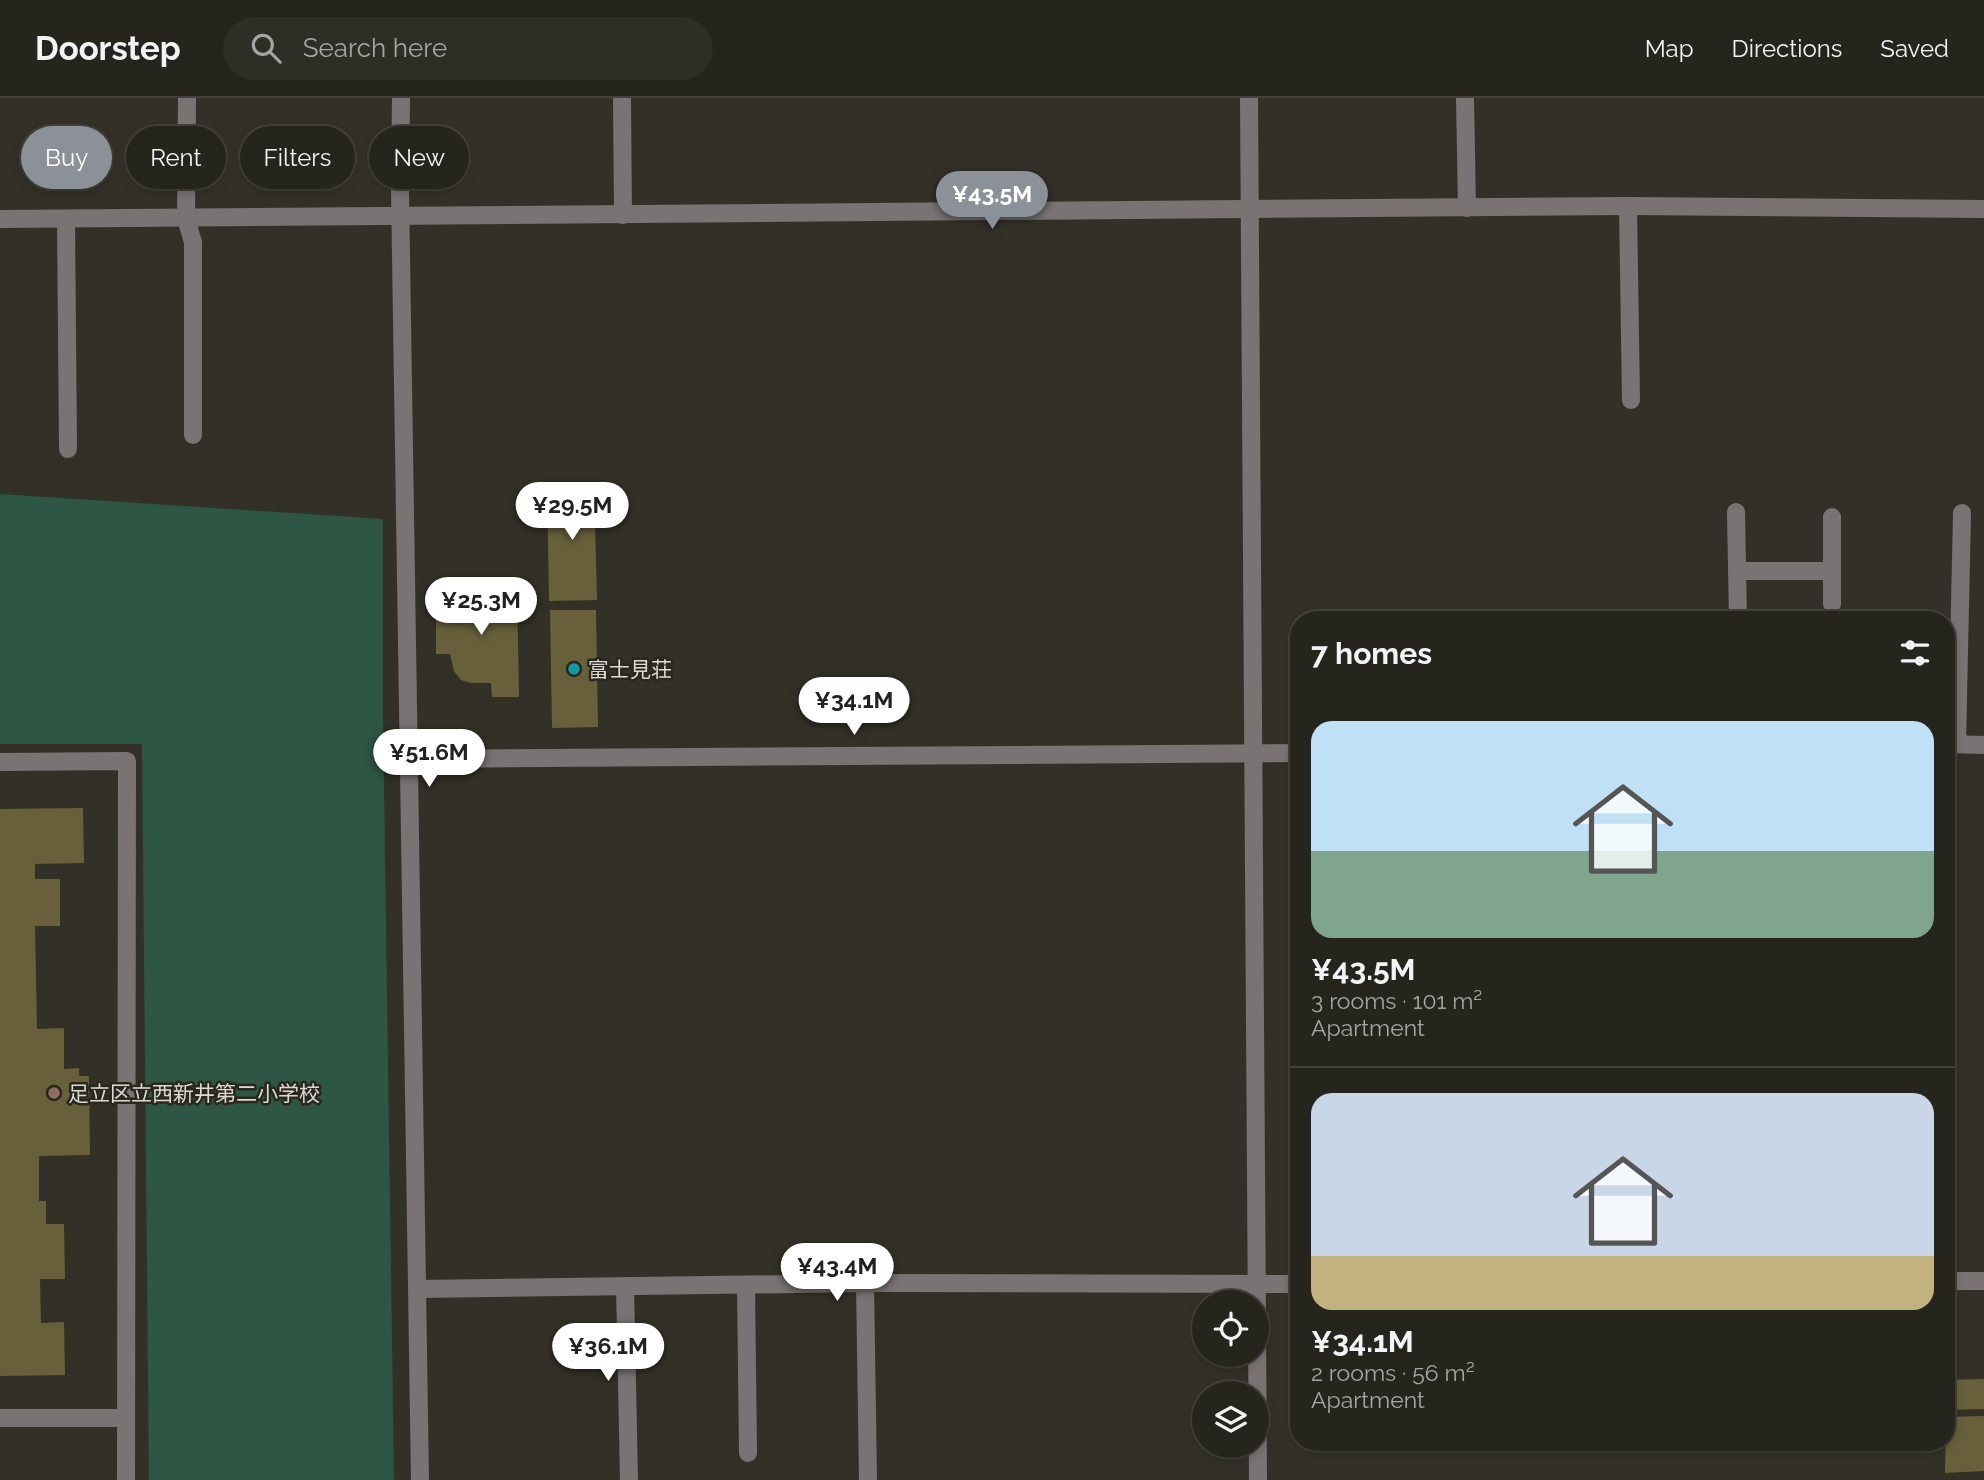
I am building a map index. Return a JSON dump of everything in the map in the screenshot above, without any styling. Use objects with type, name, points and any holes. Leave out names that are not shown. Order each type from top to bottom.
[{"type":"street","points":[[187,98],[186,219],[193,242],[194,435]]},
{"type":"street","points":[[401,98],[400,217],[420,1480]]},
{"type":"street","points":[[622,98],[623,215]]},
{"type":"street","points":[[1249,98],[1258,1480]]},
{"type":"street","points":[[1465,98],[1467,208]]},
{"type":"street","points":[[1628,206],[1631,400]]},
{"type":"street","points":[[0,219],[1628,206],[1984,209]]},
{"type":"street","points":[[66,219],[68,449]]},
{"type":"street","points":[[1736,512],[1738,611]]},
{"type":"street","points":[[1955,675],[1962,513]]},
{"type":"street","points":[[1832,517],[1832,604]]},
{"type":"street","points":[[1737,571],[1832,571]]},
{"type":"street","points":[[1955,744],[1984,745]]},
{"type":"street","points":[[410,759],[1290,753]]},
{"type":"street","points":[[0,762],[127,761],[126,1480]]},
{"type":"street","points":[[1955,1281],[1984,1281]]},
{"type":"street","points":[[416,1289],[865,1283],[1290,1284]]},
{"type":"street","points":[[865,1283],[868,1480]]},
{"type":"street","points":[[746,1284],[748,1453]]},
{"type":"street","points":[[625,1286],[629,1480]]},
{"type":"street","points":[[0,1418],[126,1418]]},
{"type":"green space","points":[[0,494],[383,519],[383,720],[394,1480],[149,1480],[142,744],[0,744]]},
{"type":"building","points":[[594,483],[597,600],[549,601],[547,484]]},
{"type":"building","points":[[436,590],[517,590],[519,697],[492,697],[491,683],[461,680],[454,671],[450,654],[436,654]]},
{"type":"building","name":"富士見荘","points":[[550,610],[596,610],[598,727],[552,728]]},
{"type":"building","points":[[83,808],[84,863],[35,864],[35,879],[60,879],[60,926],[35,926],[37,1029],[64,1028],[64,1069],[79,1068],[79,1076],[89,1076],[90,1155],[39,1156],[39,1201],[46,1201],[46,1224],[64,1224],[65,1279],[40,1279],[41,1323],[64,1322],[65,1375],[0,1376],[0,809]]},
{"type":"building","points":[[1984,1379],[1984,1409],[1955,1410],[1955,1380]]},
{"type":"building","points":[[1984,1416],[1984,1471],[1945,1473],[1945,1451],[1955,1451],[1955,1417]]},
{"type":"place","name":"富士見荘","points":[[574,669]]},
{"type":"place","name":"足立区立西新井第二小学校","points":[[54,1093]]}]
